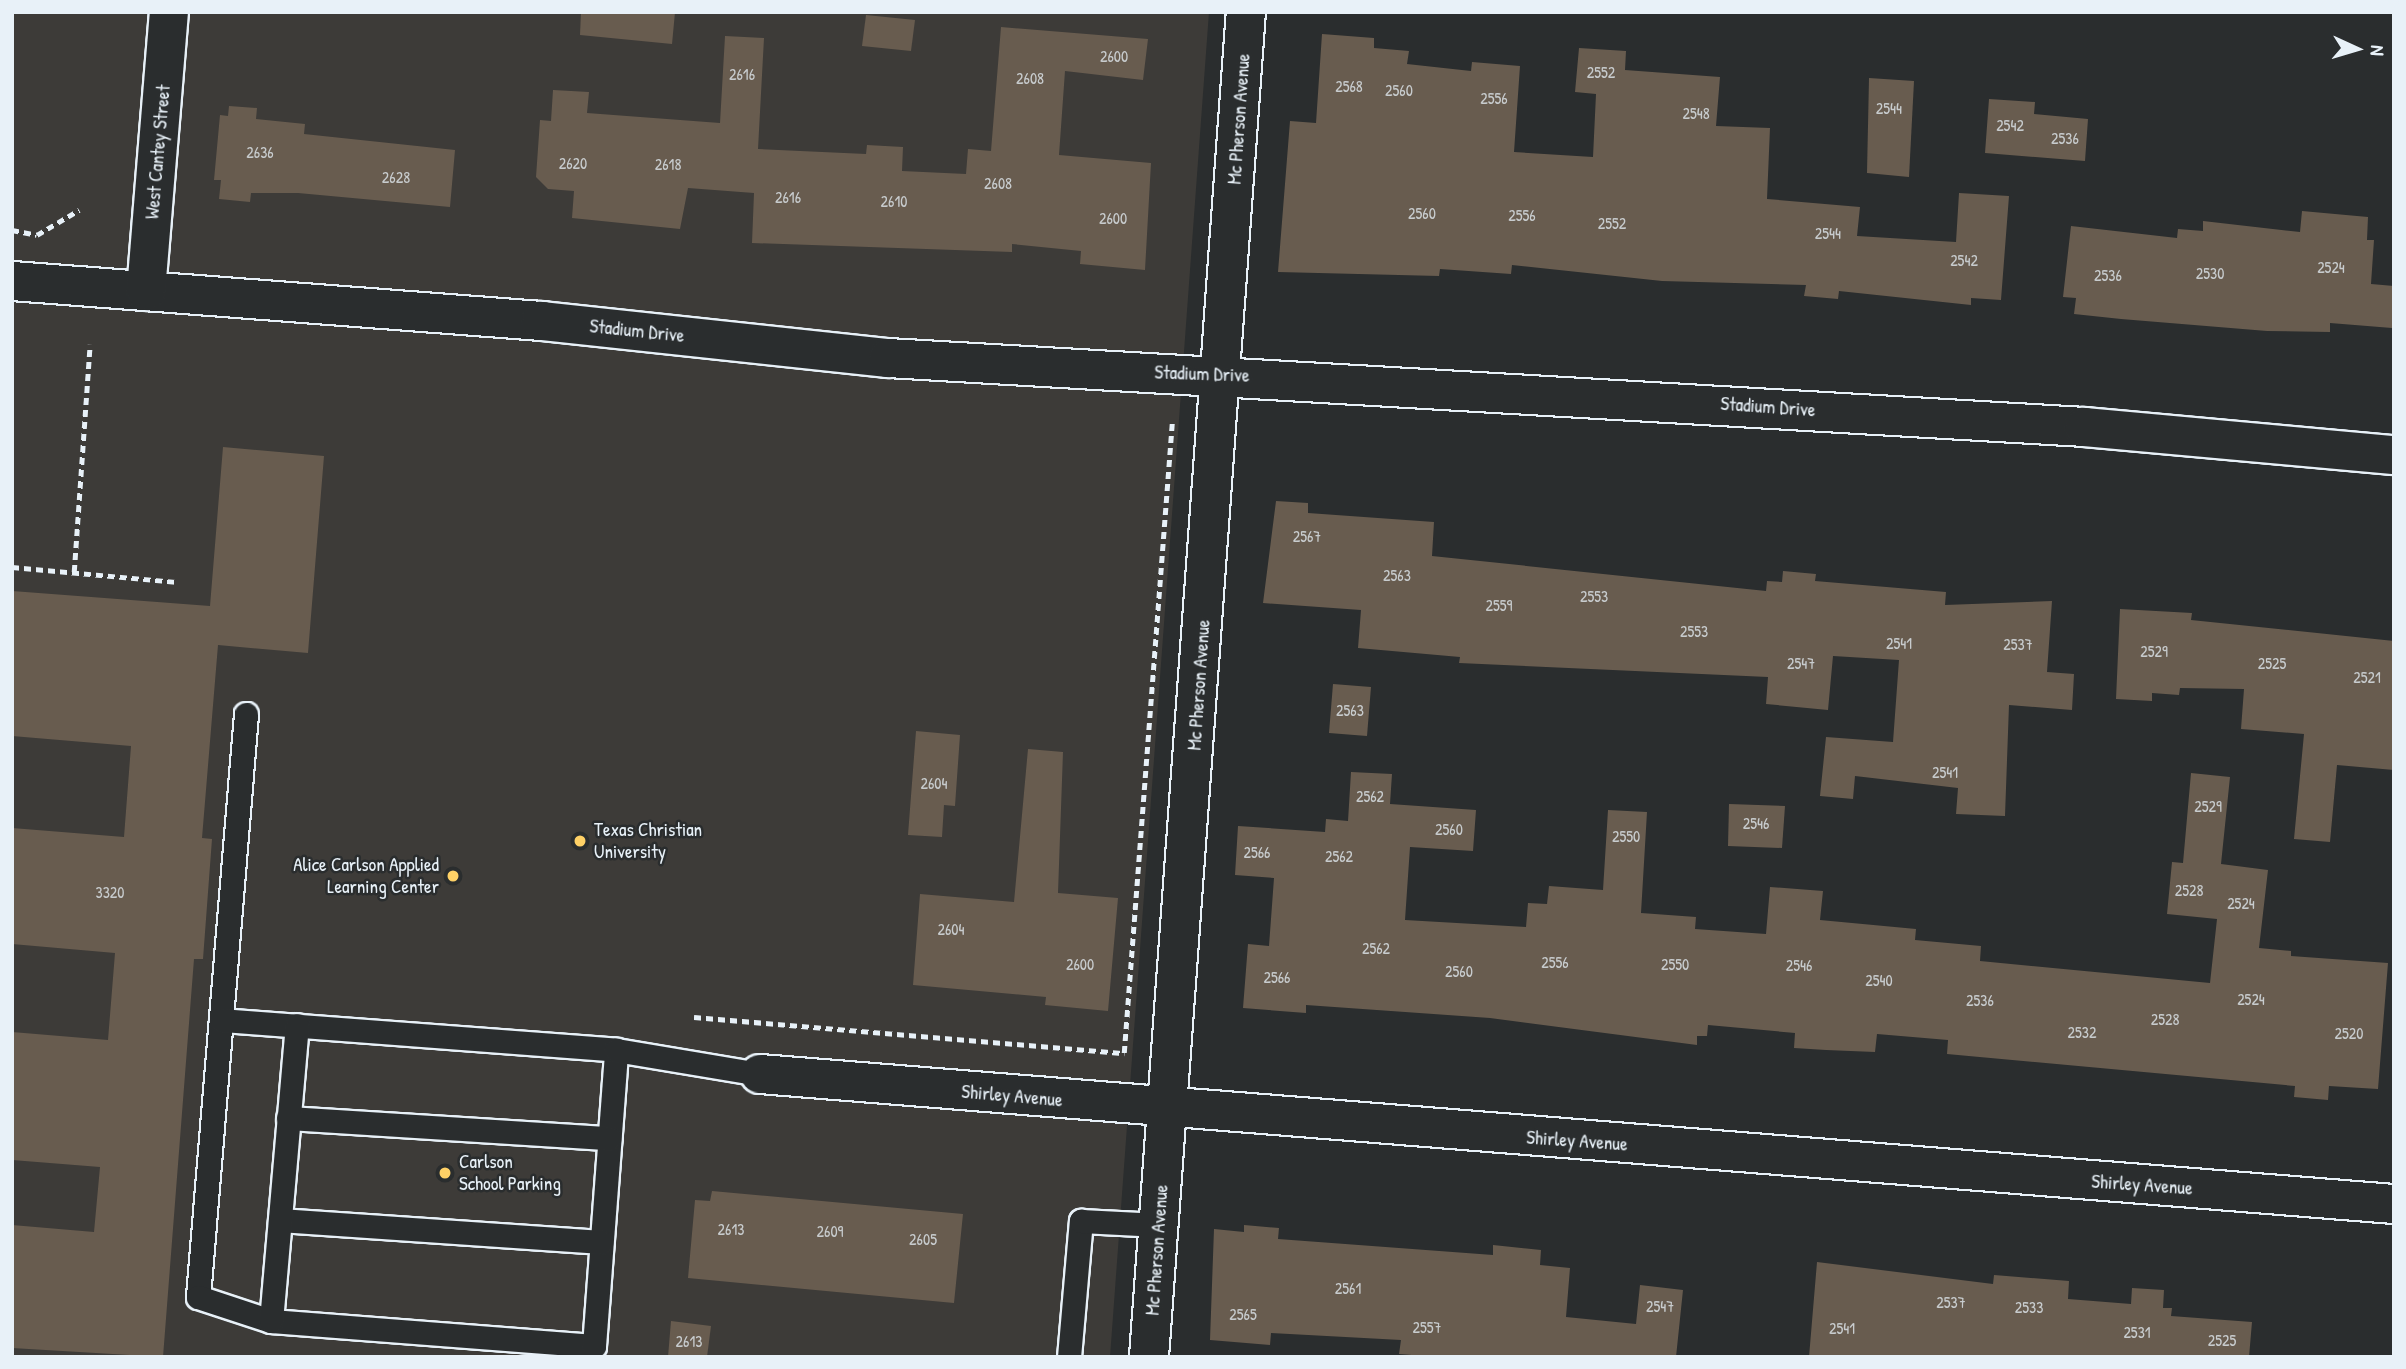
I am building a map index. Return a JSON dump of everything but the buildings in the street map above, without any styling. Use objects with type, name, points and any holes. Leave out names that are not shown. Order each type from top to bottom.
[{"type":"street","name":"West Cantey Street","points":[[146,291],[169,12]]},
{"type":"street","name":"Mc Pherson Avenue","points":[[1149,1357],[1169,1110],[1246,12]]},
{"type":"street","name":"Stadium Drive","points":[[12,281],[541,321],[888,358],[1221,373],[2084,427],[2394,455]]},
{"type":"street","name":"Shirley Avenue","points":[[760,1074],[1169,1110],[2394,1204]]},
{"type":"lane","points":[[246,714],[198,1297],[271,1321],[594,1346],[615,1050]]},
{"type":"lane","points":[[221,1020],[615,1050],[760,1074]]},
{"type":"lane","points":[[271,1321],[297,1025]]},
{"type":"lane","points":[[288,1118],[609,1138]]},
{"type":"lane","points":[[280,1220],[601,1242]]},
{"type":"lane","points":[[1069,1357],[1081,1221],[1159,1225]]},
{"type":"path","points":[[12,230],[37,235],[79,210]]},
{"type":"path","points":[[74,572],[90,345]]},
{"type":"path","points":[[694,1017],[1124,1053],[1172,424]]},
{"type":"path","points":[[12,566],[178,582]]},
{"type":"shaded area","name":"Texas Christian University","points":[[12,12],[1209,12],[1110,1357],[12,1357]]},
{"type":"place","name":"Texas Christian University","points":[[580,841]]},
{"type":"place","name":"Alice Carlson Applied Learning Center","points":[[453,876]]},
{"type":"place","name":"Carlson School Parking","points":[[445,1173]]}]
